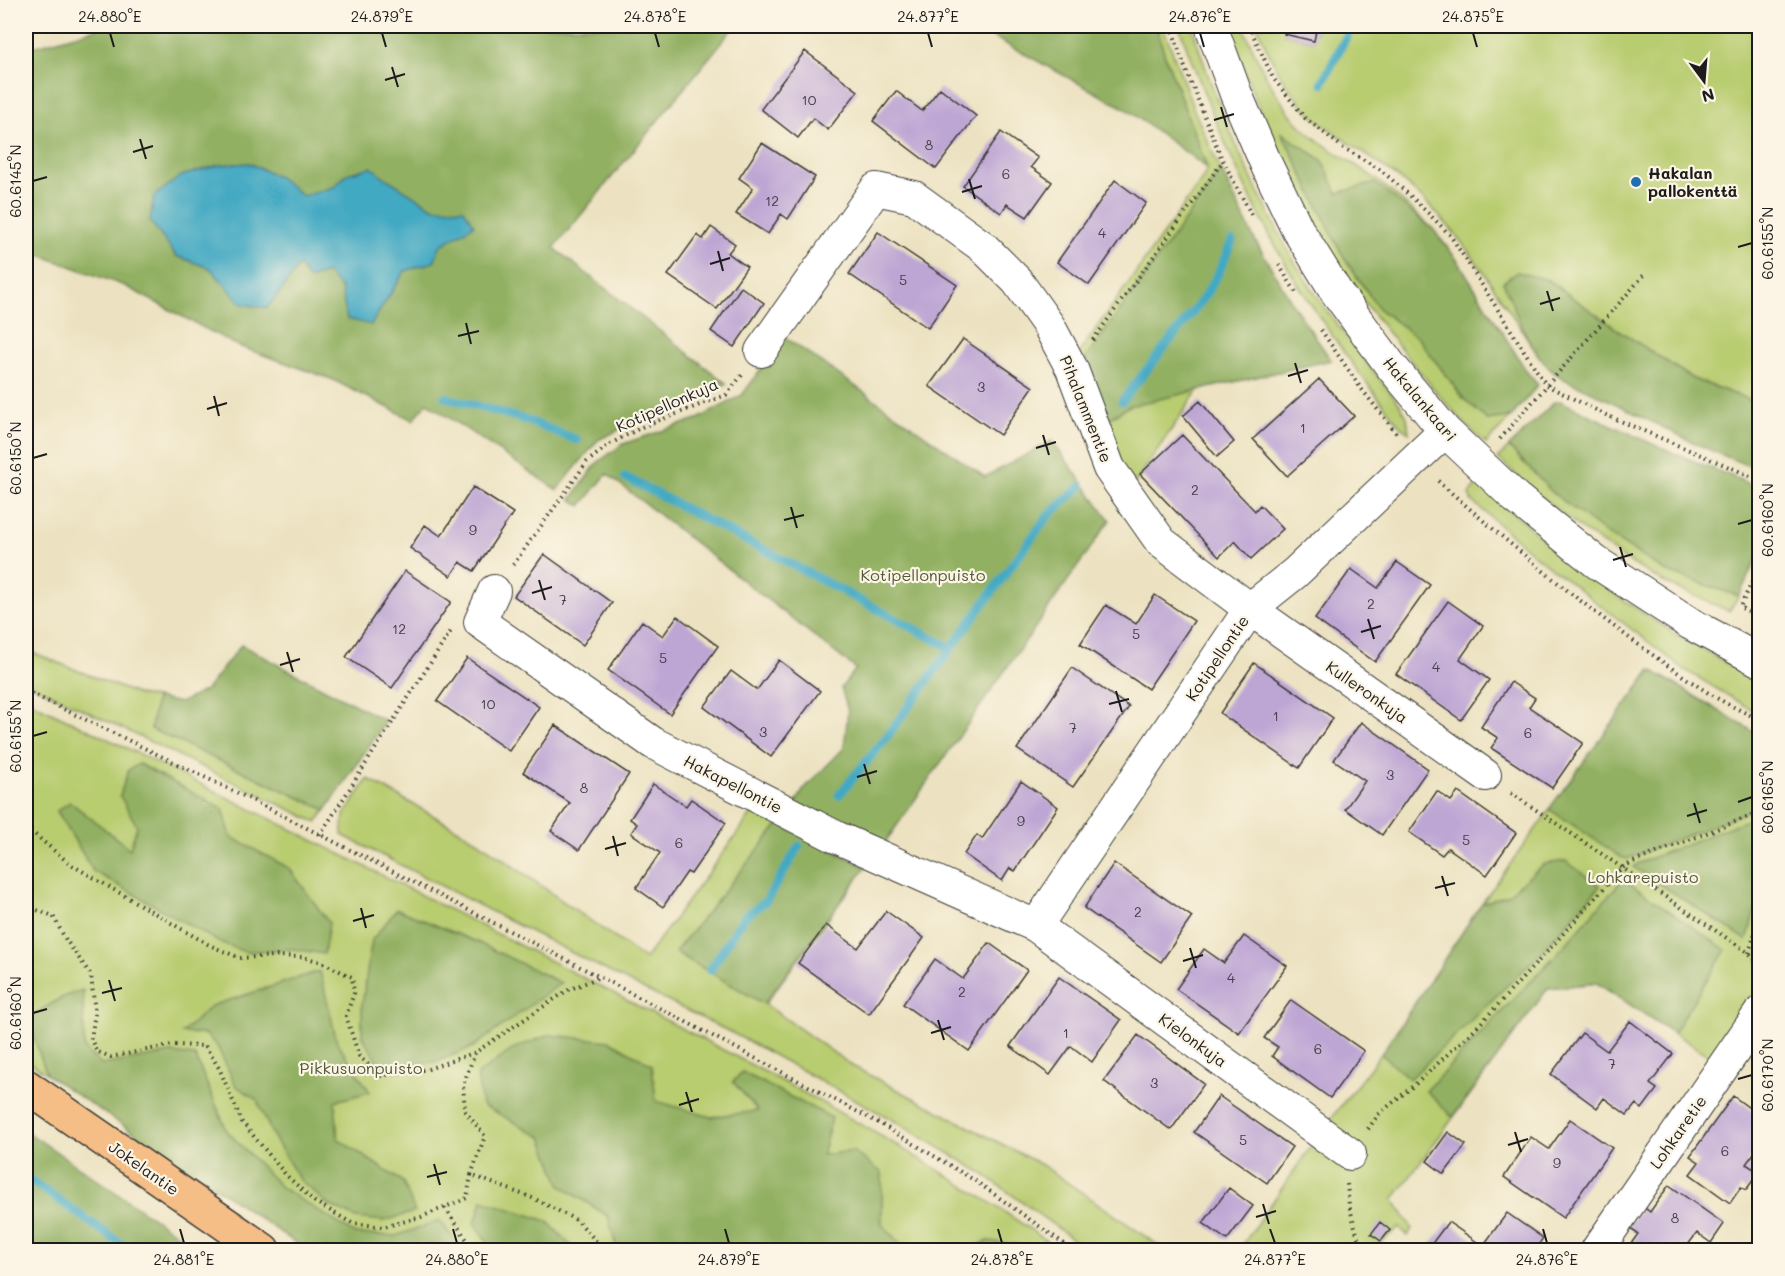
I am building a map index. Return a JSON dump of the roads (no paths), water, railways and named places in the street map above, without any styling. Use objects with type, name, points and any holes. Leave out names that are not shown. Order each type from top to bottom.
[{"type":"main road","name":"Jokelantie","points":[[26,1086],[263,1251]]},
{"type":"street","name":"Hakalankaari","points":[[1211,26],[1236,94],[1298,230],[1337,293],[1391,366],[1445,431],[1516,498],[1596,562],[1691,624],[1760,661]]},
{"type":"street","name":"Pihalammentie","points":[[761,351],[876,189],[914,197],[983,247],[1017,281],[1049,326],[1072,369],[1109,468],[1161,542],[1250,609]]},
{"type":"street","name":"Kotipellontie","points":[[1036,926],[1250,609],[1295,573],[1445,431]]},
{"type":"street","name":"Hakapellontie","points":[[494,591],[480,622],[653,742],[836,837],[1036,926]]},
{"type":"street","name":"Kulleronkuja","points":[[1250,609],[1485,775]]},
{"type":"street","name":"Kielonkuja","points":[[1036,926],[1350,1154]]},
{"type":"street","name":"Lohkaretie","points":[[1597,1251],[1760,1013]]},
{"type":"water","points":[[249,163],[279,177],[303,196],[334,187],[347,174],[371,167],[434,208],[464,209],[474,225],[440,246],[434,262],[405,271],[371,325],[347,319],[341,288],[327,273],[308,279],[299,265],[267,308],[242,304],[210,268],[176,256],[150,221],[154,196],[181,176],[219,165]]},
{"type":"waterway","points":[[1322,83],[1352,26]]},
{"type":"waterway","points":[[1122,401],[1203,299],[1218,274],[1232,241]]},
{"type":"waterway","points":[[445,397],[526,420],[577,440]]},
{"type":"waterway","points":[[625,477],[951,648]]},
{"type":"waterway","points":[[839,795],[885,739],[1047,517],[1081,486]]},
{"type":"waterway","points":[[710,970],[744,917],[766,901],[799,846]]},
{"type":"waterway","points":[[26,1177],[130,1250]]},
{"type":"place","name":"Hakalan pallokenttä","points":[[1636,182]]},
{"type":"park label","name":"Kotipellonpuisto","points":[[923,575]]},
{"type":"park label","name":"Lohkarepuisto","points":[[1643,877]]},
{"type":"park label","name":"Pikkusuonpuisto","points":[[361,1068]]}]
